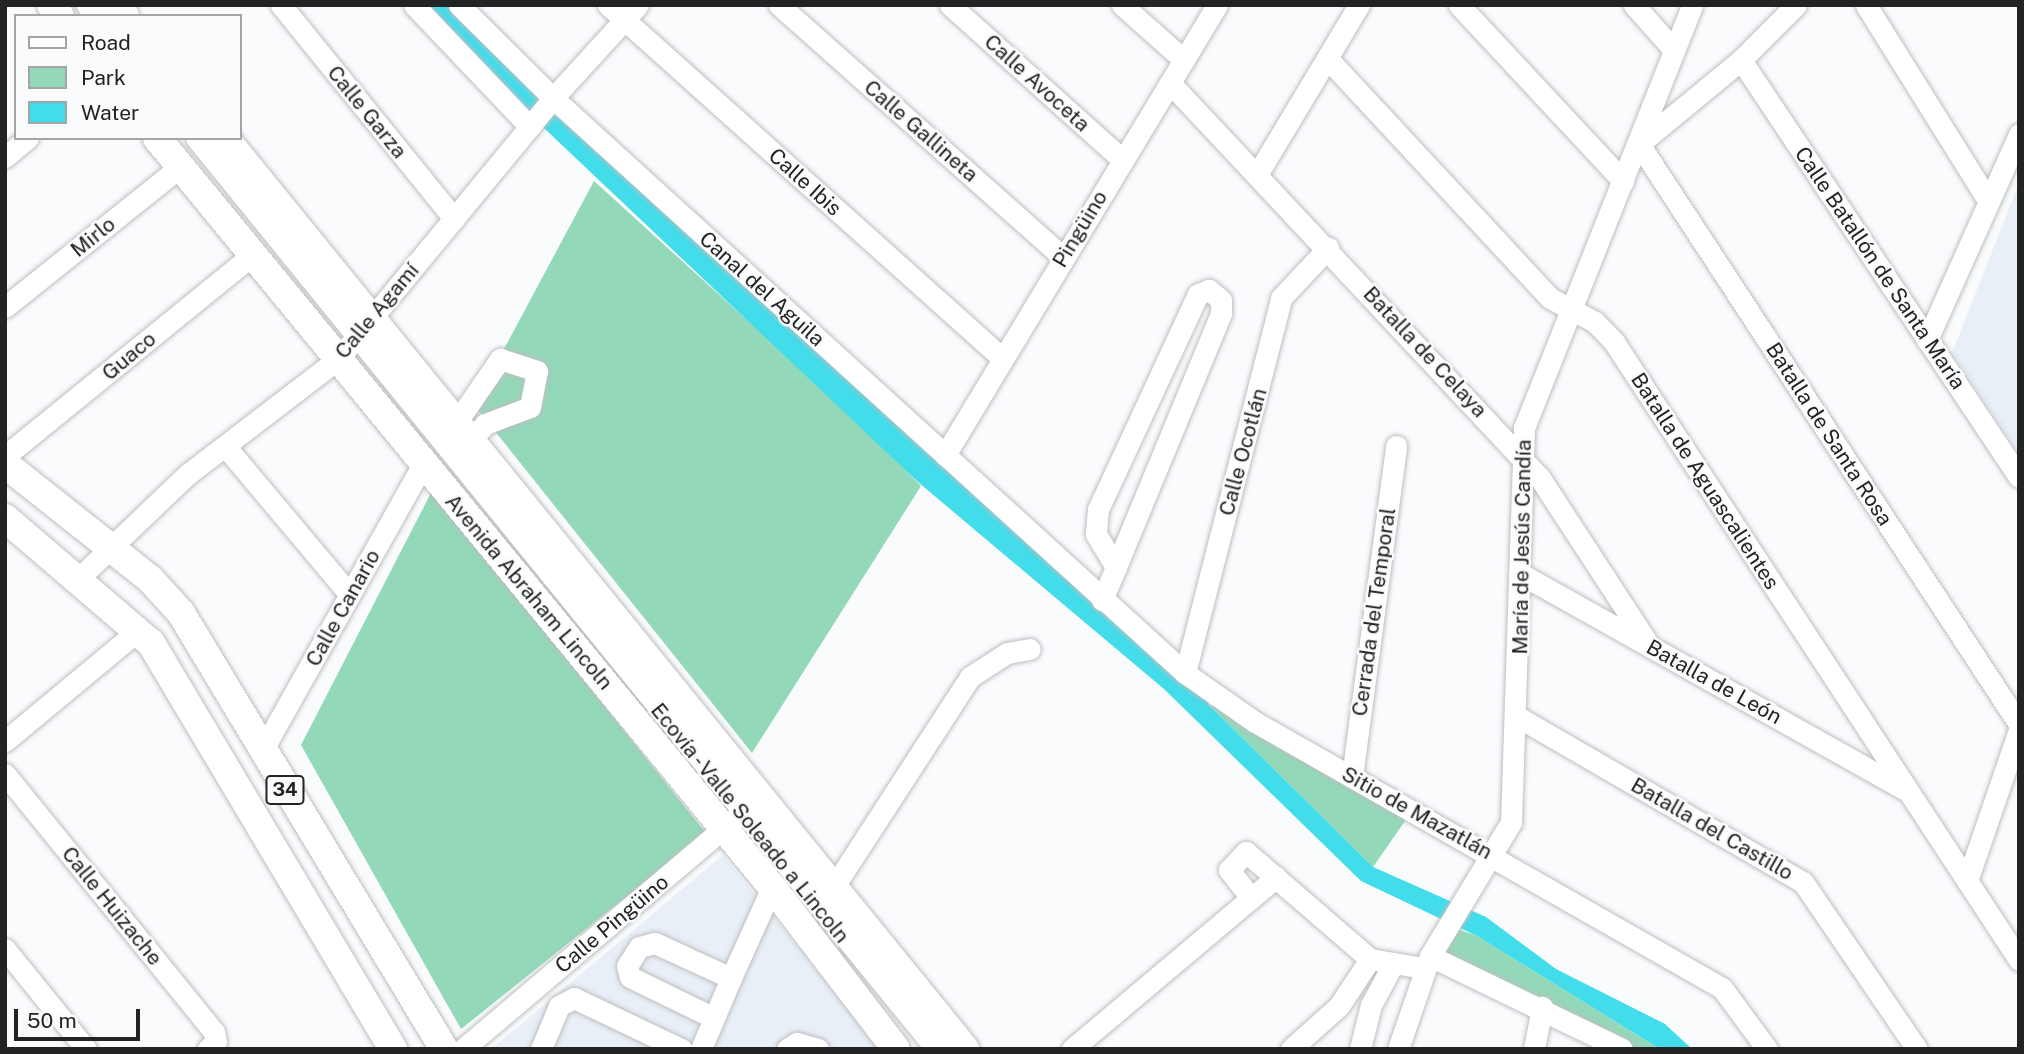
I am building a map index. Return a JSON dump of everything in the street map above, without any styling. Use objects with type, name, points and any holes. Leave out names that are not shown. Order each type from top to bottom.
[{"type":"main road","name":"Avenida Abraham Lincoln","points":[[159,140],[252,255],[354,341],[423,464],[737,813],[772,887],[896,1049]]},
{"type":"main road","points":[[226,140],[354,341],[463,432],[737,813],[833,888],[965,1049]]},
{"type":"main road","name":"34","points":[[5,464],[110,546],[181,612],[262,751],[444,1049]]},
{"type":"main road","name":"34","points":[[5,518],[140,629],[393,1049]]},
{"type":"main road","points":[[354,982],[384,1002],[414,1049]]},
{"type":"street","name":"Calle Garza","points":[[281,5],[454,219]]},
{"type":"street","points":[[414,5],[541,113]]},
{"type":"street","name":"Canal del Aguila","points":[[459,5],[541,113],[945,454],[1068,569]]},
{"type":"street","name":"Calle Ibis","points":[[608,5],[631,13],[1002,358]]},
{"type":"street","name":"Calle Gallineta","points":[[779,5],[1063,257]]},
{"type":"street","name":"Calle Avoceta","points":[[950,5],[1123,160]]},
{"type":"street","points":[[1122,5],[1184,60]]},
{"type":"street","name":"Pingüino","points":[[945,454],[1217,5]]},
{"type":"street","points":[[1258,173],[1359,5]]},
{"type":"street","points":[[1459,5],[1623,181]]},
{"type":"street","points":[[1634,5],[1674,50]]},
{"type":"street","name":"María de Jesús Candía","points":[[1398,1049],[1427,962],[1460,903],[1495,856],[1515,805],[1520,454],[1530,405],[1639,144],[1692,5]]},
{"type":"street","points":[[1639,144],[1741,60],[1796,5]]},
{"type":"street","points":[[1866,5],[1989,200]]},
{"type":"street","name":"Calle Agamí","points":[[79,578],[110,546],[225,446],[354,341],[541,113],[631,13]]},
{"type":"street","name":"Batalla de Aguascalientes","points":[[1327,58],[1550,299],[1595,322],[1614,342],[2019,960]]},
{"type":"street","name":"Calle Batallón de Santa María","points":[[1741,60],[2019,477]]},
{"type":"street","name":"Batalla de Celaya","points":[[1170,83],[1258,173],[1520,454],[1573,522],[1649,645]]},
{"type":"street","points":[[1927,340],[2019,134]]},
{"type":"street","points":[[7,152],[25,140]]},
{"type":"street","points":[[182,140],[354,341]]},
{"type":"street","points":[[198,140],[354,341],[737,813],[919,1049]]},
{"type":"street","name":"Batalla de Santa Rosa","points":[[1639,144],[2019,724]]},
{"type":"street","name":"Mirlo","points":[[5,307],[180,167]]},
{"type":"street","name":"Calle Ocotlán","points":[[1185,673],[1281,299],[1328,248]]},
{"type":"street","name":"Guaco","points":[[5,456],[252,255]]},
{"type":"street","points":[[1102,600],[1116,567],[1173,428],[1221,313],[1217,294],[1198,294],[1096,517],[1100,543],[1116,567]]},
{"type":"street","points":[[1143,410],[1173,428]]},
{"type":"street","points":[[225,446],[350,595]]},
{"type":"street","name":"Cerrada del Temporal","points":[[1352,778],[1396,446]]},
{"type":"street","name":"Calle Canario","points":[[262,751],[423,464]]},
{"type":"street","name":"Sitio de Mazatlán","points":[[1068,569],[1185,673],[1352,778],[1495,856],[1722,988],[1766,1049]]},
{"type":"street","name":"Batalla de León","points":[[1520,573],[1909,792]]},
{"type":"street","points":[[5,740],[140,629]]},
{"type":"street","points":[[833,888],[970,677],[1007,653],[1030,649]]},
{"type":"street","name":"Batalla del Castillo","points":[[1518,718],[1803,883],[1917,1049]]},
{"type":"street","points":[[1967,881],[2019,730]]},
{"type":"street","name":"Calle Huizache","points":[[5,774],[212,1044]]},
{"type":"street","name":"Calle Pingüino","points":[[463,1049],[737,813]]},
{"type":"street","name":"Ecovía - Valle Soleado a Lincoln","points":[[737,813],[936,1049]]},
{"type":"street","points":[[1251,898],[1231,874],[1230,862],[1250,853],[1370,959],[1392,966],[1427,962],[1542,1007],[1622,1049]]},
{"type":"street","points":[[1072,1049],[1276,877]]},
{"type":"street","points":[[701,1049],[772,887]]},
{"type":"street","points":[[714,1018],[631,977],[627,966],[639,947],[655,943],[731,978]]},
{"type":"street","points":[[5,949],[86,1049]]},
{"type":"street","points":[[1291,1049],[1339,1006],[1370,959]]},
{"type":"street","points":[[1360,1049],[1371,1005],[1392,966]]},
{"type":"street","points":[[541,1049],[559,1006],[574,998],[681,1049]]},
{"type":"street","points":[[1534,1049],[1542,1007]]},
{"type":"street","points":[[787,1049],[797,1043],[818,1049]]},
{"type":"shaded area","points":[[2019,183],[2019,453],[1952,353]]},
{"type":"shaded area","points":[[723,855],[880,1049],[491,1049]]},
{"type":"green space","points":[[594,181],[856,419],[921,486],[752,753],[474,405]]},
{"type":"green space","points":[[432,491],[706,833],[461,1029],[301,745]]},
{"type":"green space","points":[[1215,695],[1412,811],[1373,867],[1211,707]]},
{"type":"green space","points":[[1447,925],[1477,936],[1660,1049],[1622,1049],[1430,956]]},
{"type":"water","points":[[414,5],[459,5],[1185,673],[1211,707],[1373,867],[1486,917],[1556,969],[1665,1024],[1692,1049],[1660,1049],[1477,936],[1361,881],[1164,689],[918,482]]}]
